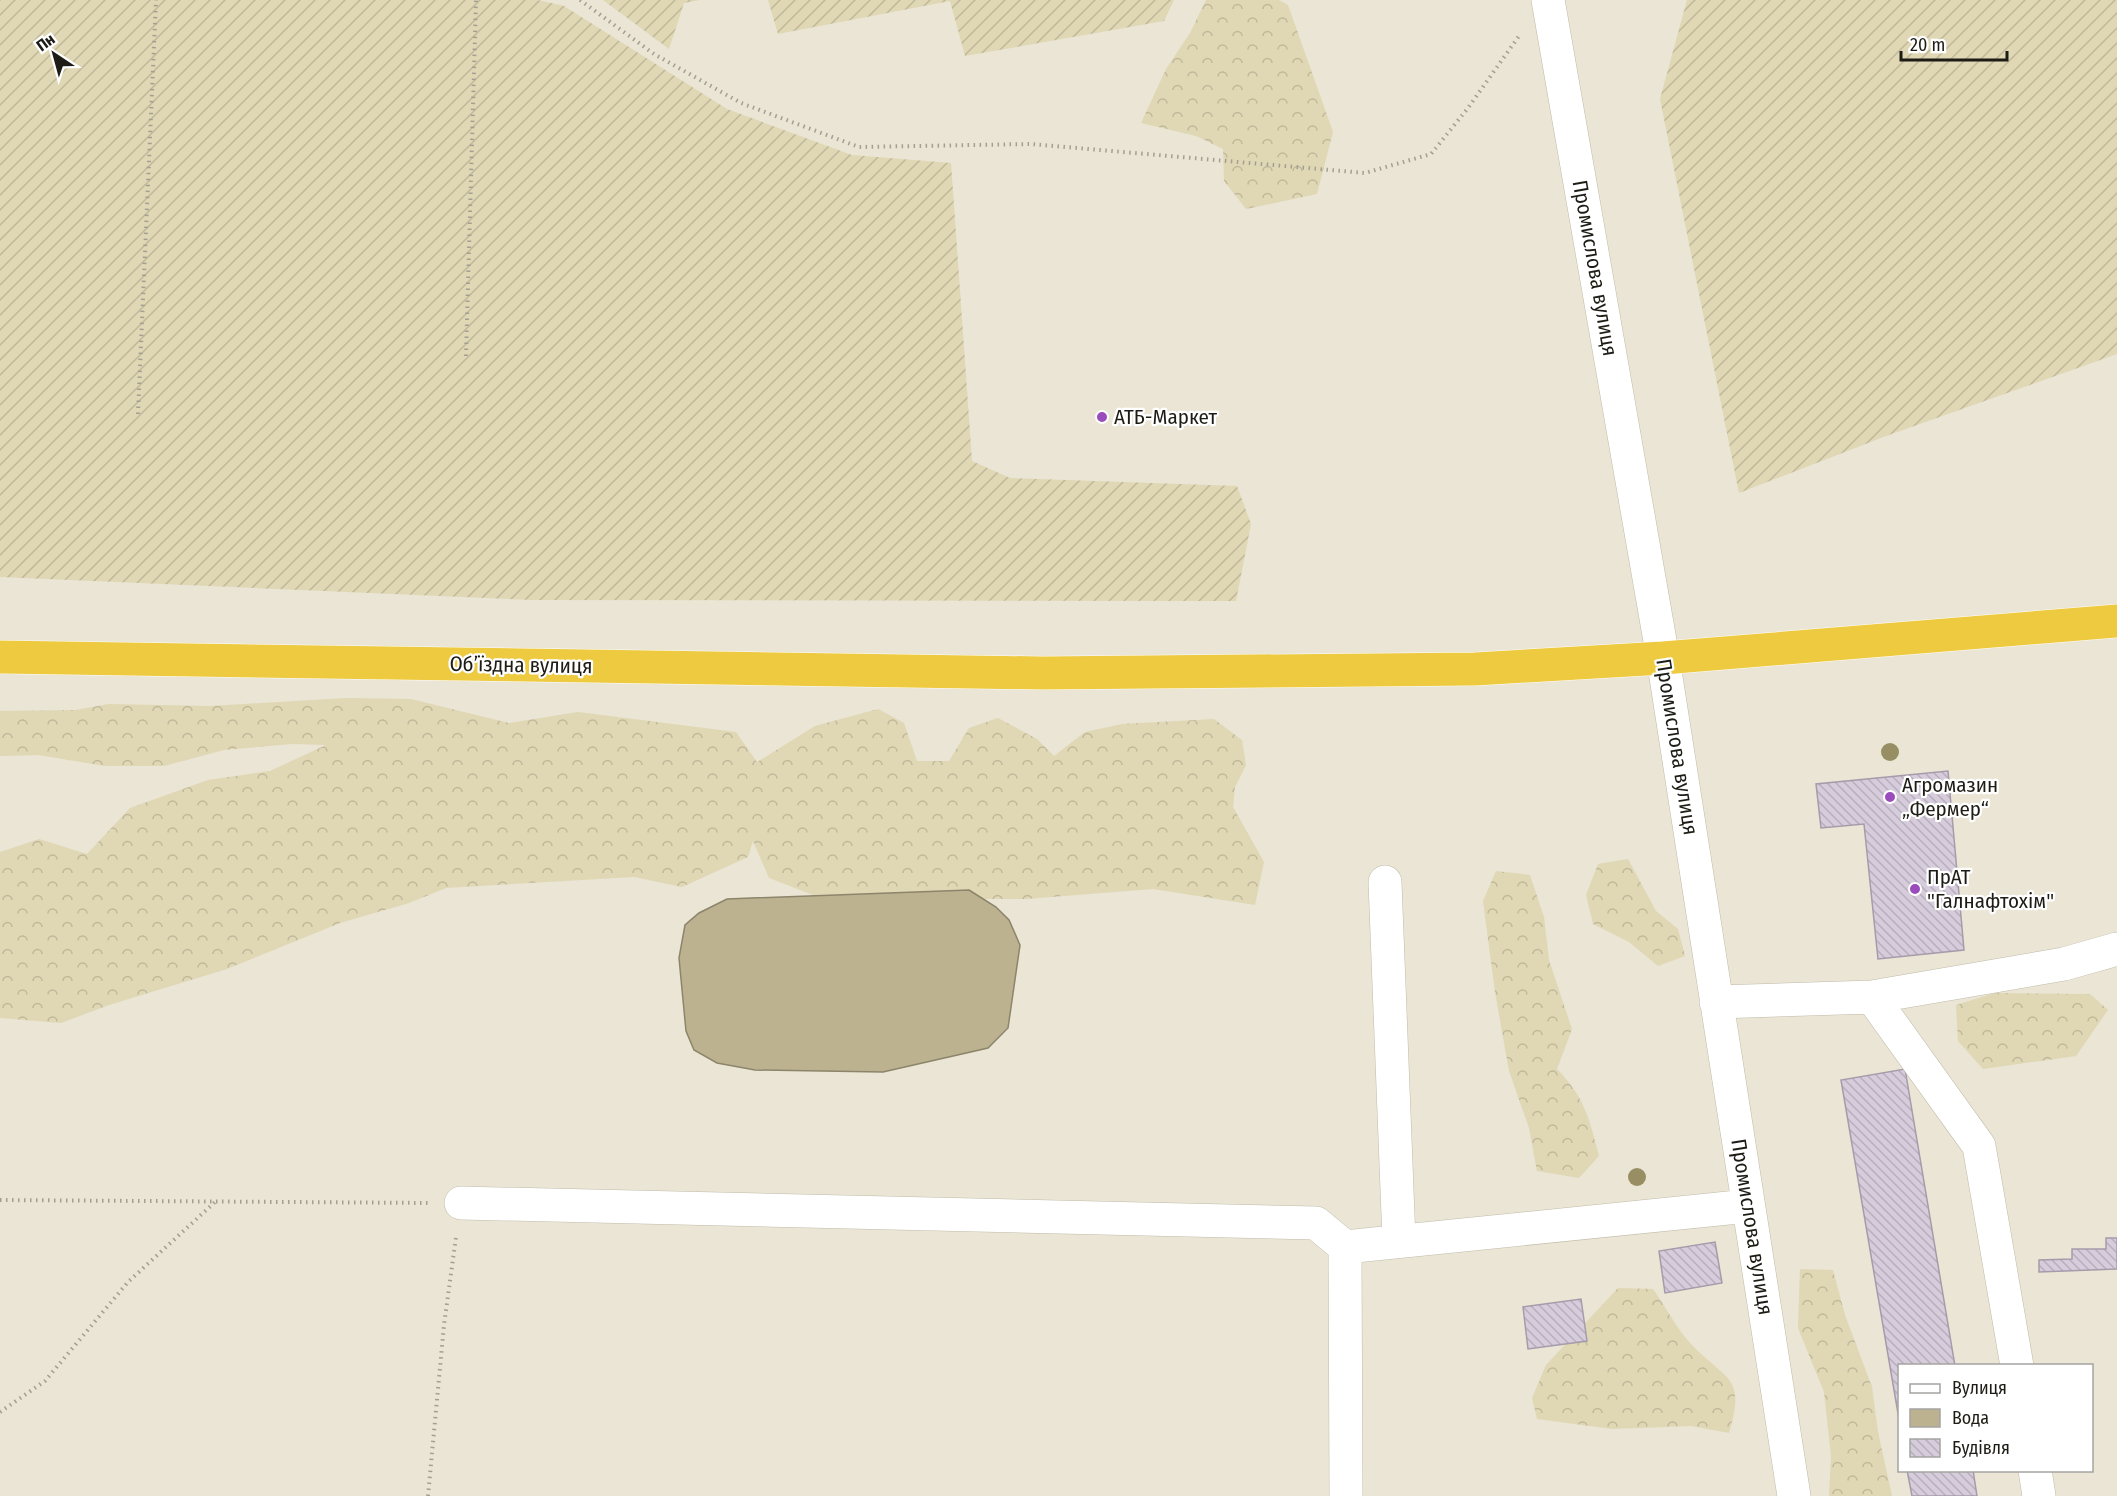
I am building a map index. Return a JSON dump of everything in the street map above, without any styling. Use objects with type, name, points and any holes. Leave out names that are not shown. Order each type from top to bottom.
[{"type":"highway","name":"Обʼїздна вулиця","points":[[0,657],[1042,673],[1475,669],[1663,658],[2117,621]]},
{"type":"street","name":"Промислова вулиця","points":[[1548,0],[1663,658],[1794,1496]]},
{"type":"street","points":[[1385,882],[1399,1241]]},
{"type":"street","points":[[1716,1002],[1872,997],[2064,964],[2117,949]]},
{"type":"street","points":[[1872,997],[1979,1146],[2017,1364]]},
{"type":"street","points":[[461,1203],[1316,1223],[1345,1247],[1748,1206]]},
{"type":"street","points":[[1345,1247],[1346,1496]]},
{"type":"street","points":[[2035,1472],[2039,1496]]},
{"type":"path","points":[[138,414],[156,0]]},
{"type":"path","points":[[466,356],[476,0]]},
{"type":"path","points":[[580,0],[654,54],[741,103],[859,147],[1030,144],[1365,173],[1431,154],[1468,108],[1521,34]]},
{"type":"path","points":[[0,1200],[461,1203],[444,1325],[428,1496]]},
{"type":"path","points":[[0,1412],[45,1381],[128,1282],[215,1201]]},
{"type":"green space","points":[[0,0],[538,0],[564,6],[727,109],[852,155],[951,163],[972,461],[1010,478],[1237,486],[1251,524],[1236,601],[531,600],[0,577]]},
{"type":"green space","points":[[603,0],[700,0],[684,3],[669,49]]},
{"type":"green space","points":[[768,0],[1174,0],[1164,21],[965,56],[950,1],[778,34]]},
{"type":"green space","points":[[1206,0],[1279,0],[1288,5],[1333,132],[1317,194],[1246,209],[1224,181],[1223,149],[1196,136],[1141,123],[1166,69],[1190,33]]},
{"type":"green space","points":[[1687,0],[2117,0],[2117,354],[1886,436],[1739,493],[1660,99]]},
{"type":"green space","points":[[346,698],[411,699],[509,723],[578,712],[736,732],[757,762],[815,726],[878,709],[904,723],[917,761],[949,761],[969,728],[998,718],[1037,739],[1054,756],[1085,732],[1122,724],[1214,719],[1242,740],[1246,765],[1235,787],[1233,807],[1264,862],[1255,905],[1153,889],[1026,899],[985,899],[950,892],[813,895],[769,878],[753,841],[748,857],[682,887],[634,877],[446,888],[409,903],[340,923],[227,969],[109,1005],[61,1023],[0,1018],[0,852],[39,839],[87,854],[130,808],[208,780],[270,771],[326,745],[292,744],[224,750],[164,766],[105,766],[38,755],[0,756],[0,711],[75,710],[109,704],[210,706]]},
{"type":"green space","points":[[1628,859],[1656,911],[1678,929],[1685,956],[1658,966],[1629,942],[1593,924],[1586,895],[1598,864]]},
{"type":"green space","points":[[1496,871],[1530,875],[1544,917],[1549,960],[1572,1029],[1557,1069],[1574,1089],[1585,1109],[1599,1156],[1579,1178],[1537,1171],[1529,1128],[1509,1071],[1495,992],[1483,901]]},
{"type":"green space","points":[[1995,993],[2090,994],[2108,1010],[2076,1056],[1983,1069],[1958,1041],[1956,1005]]},
{"type":"green space","points":[[1800,1269],[1833,1270],[1845,1315],[1872,1387],[1878,1432],[1892,1496],[1829,1496],[1831,1456],[1824,1392],[1798,1328]]},
{"type":"green space","points":[[1618,1288],[1653,1289],[1687,1340],[1730,1381],[1735,1400],[1729,1433],[1691,1426],[1612,1429],[1537,1419],[1532,1398],[1546,1365]]},
{"type":"water","points":[[969,890],[996,907],[1009,920],[1020,945],[1008,1028],[988,1048],[883,1072],[755,1070],[717,1063],[694,1050],[686,1031],[679,958],[685,925],[699,913],[727,899]]},
{"type":"building","name":"ПрАТ \"Галнафтохім\"","points":[[1948,771],[1964,950],[1878,959],[1864,824],[1821,828],[1816,784]]},
{"type":"building","points":[[1905,1069],[1955,1364],[1898,1364],[1898,1413],[1841,1080]]},
{"type":"building","points":[[2106,1238],[2117,1238],[2117,1269],[2039,1272],[2039,1260],[2072,1259],[2072,1249],[2106,1249]]},
{"type":"building","points":[[1715,1242],[1722,1283],[1665,1293],[1659,1251]]},
{"type":"building","points":[[1581,1299],[1587,1341],[1528,1349],[1523,1307]]},
{"type":"building","points":[[1907,1472],[1973,1472],[1977,1496],[1912,1496]]},
{"type":"place","name":"АТБ-Маркет","points":[[1102,417]]},
{"type":"place","name":"Агромазин „Фермер“","points":[[1890,797]]},
{"type":"place","name":"ПрАТ \"Галнафтохім\"","points":[[1915,889]]}]
